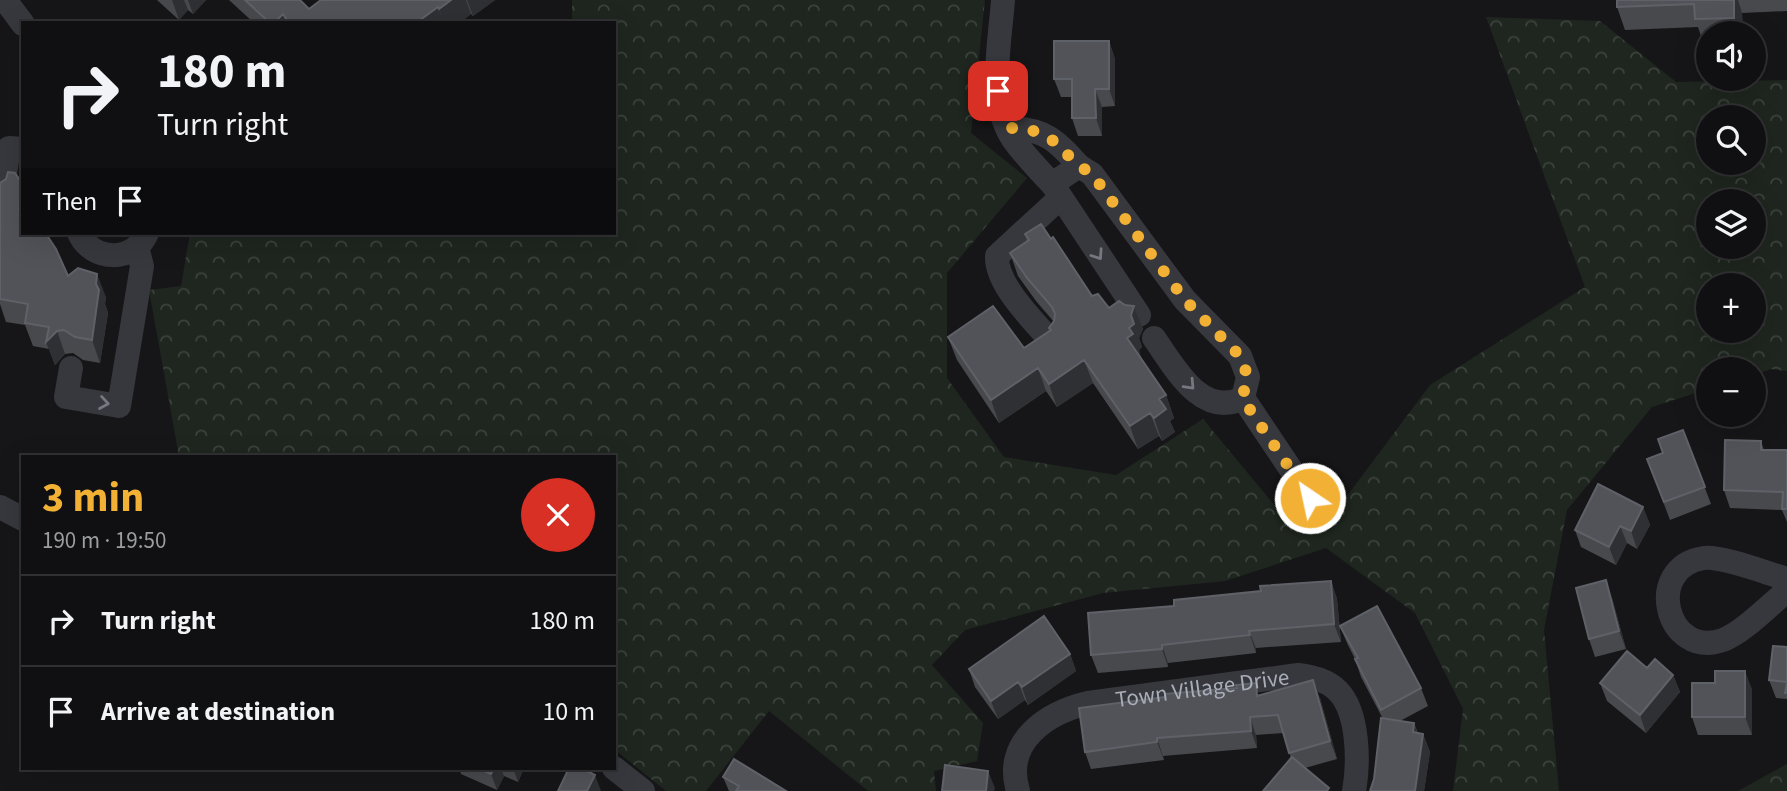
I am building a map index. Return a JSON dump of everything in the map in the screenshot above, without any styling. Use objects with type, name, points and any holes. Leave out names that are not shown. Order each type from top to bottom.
[{"type":"street","points":[[5,0],[21,21]]},
{"type":"street","points":[[1003,0],[998,91],[1007,128],[1012,138],[1056,191],[1139,315]]},
{"type":"street","points":[[1007,128],[1025,128],[1054,139],[1079,166],[1092,174],[1185,300],[1240,356],[1248,377],[1242,398],[1221,403],[1198,394],[1188,385],[1154,338]]},
{"type":"street","points":[[2,193],[9,148],[21,149]]},
{"type":"street","points":[[1049,339],[1001,276],[997,256],[1079,166]]},
{"type":"street","points":[[80,235],[91,249],[114,256],[127,254],[142,240]]},
{"type":"street","points":[[71,368],[66,397],[119,406],[142,266],[142,240]]},
{"type":"street","points":[[1242,398],[1310,498]]},
{"type":"street","points":[[0,507],[21,518]]},
{"type":"street","points":[[1787,579],[1718,559],[1701,558],[1686,565],[1674,576],[1668,592],[1668,608],[1674,623],[1686,635],[1701,641],[1717,641],[1732,635],[1787,591]]},
{"type":"street","name":"Town Village Drive","points":[[1018,791],[1015,768],[1027,739],[1034,728],[1058,712],[1087,703],[1298,675],[1327,682],[1339,691],[1346,703],[1357,747],[1358,765],[1354,791]]},
{"type":"street","points":[[616,770],[643,791]]},
{"type":"green space","points":[[572,0],[985,0],[971,133],[1027,178],[947,273],[947,378],[1004,457],[1116,475],[1203,419],[1290,524],[1344,500],[1430,385],[1585,287],[1486,17],[1600,21],[1676,82],[1696,82],[1696,91],[1766,91],[1766,80],[1787,80],[1787,371],[1766,371],[1766,357],[1696,357],[1696,393],[1652,407],[1567,510],[1544,630],[1559,791],[1453,791],[1463,709],[1415,613],[1326,548],[1225,581],[1103,593],[965,630],[932,665],[983,723],[977,761],[934,771],[936,791],[868,791],[769,711],[706,791],[666,791],[616,751],[616,455],[177,455],[149,290],[181,286],[190,235],[616,235],[616,21],[572,21]]},
{"type":"green space","points":[[1787,764],[1787,791],[1738,791]]},
{"type":"building","points":[[245,0],[300,0],[309,9],[321,0],[451,0],[419,21],[288,21],[283,14],[276,21],[268,21]]},
{"type":"building","points":[[1617,0],[1734,0],[1734,18],[1695,19],[1694,4],[1617,7]]},
{"type":"building","points":[[1054,41],[1109,41],[1109,89],[1095,89],[1096,118],[1072,118],[1072,79],[1054,79]]},
{"type":"building","points":[[8,172],[15,173],[21,179],[21,235],[47,235],[68,276],[78,268],[97,274],[96,284],[99,290],[92,340],[75,337],[64,330],[57,331],[46,342],[49,327],[25,323],[28,304],[0,299],[0,183],[6,179]]},
{"type":"building","points":[[1041,224],[1051,239],[1053,237],[1092,296],[1098,294],[1109,308],[1119,301],[1134,306],[1131,315],[1134,324],[1129,328],[1133,334],[1127,338],[1166,395],[1159,399],[1166,409],[1154,418],[1150,413],[1130,426],[1084,360],[1049,384],[1038,368],[991,400],[948,337],[993,306],[1024,348],[1051,330],[1049,328],[1055,314],[1052,307],[1010,253],[1029,240],[1025,234]]},
{"type":"building","points":[[1683,430],[1705,487],[1664,502],[1647,459],[1663,453],[1658,439]]},
{"type":"building","points":[[1725,440],[1761,441],[1761,450],[1787,450],[1787,509],[1782,509],[1783,492],[1724,490]]},
{"type":"building","points":[[1598,484],[1643,507],[1631,531],[1620,526],[1609,547],[1575,530]]},
{"type":"building","points":[[1606,580],[1619,631],[1589,639],[1576,588]]},
{"type":"building","points":[[1331,581],[1334,624],[1249,631],[1250,635],[1162,645],[1162,649],[1091,655],[1088,613],[1174,606],[1174,600],[1261,591],[1260,586]]},
{"type":"building","points":[[1377,606],[1421,688],[1381,710],[1355,659],[1358,658],[1340,626]]},
{"type":"building","points":[[1044,616],[1070,654],[1022,687],[1018,682],[991,701],[969,669]]},
{"type":"building","points":[[1773,646],[1787,647],[1787,682],[1769,680]]},
{"type":"building","points":[[1627,651],[1647,668],[1655,659],[1673,675],[1640,715],[1600,683]]},
{"type":"building","points":[[1715,671],[1745,671],[1745,717],[1692,717],[1692,683],[1715,683]]},
{"type":"building","points":[[1313,680],[1330,741],[1289,753],[1278,715],[1250,717],[1251,731],[1157,738],[1157,742],[1085,752],[1079,708],[1165,697],[1165,694],[1237,688],[1236,685],[1256,683],[1257,696]]},
{"type":"building","points":[[1381,718],[1414,723],[1413,732],[1423,734],[1415,791],[1370,791],[1374,779]]},
{"type":"building","points":[[1292,757],[1329,788],[1327,791],[1263,791]]},
{"type":"building","points":[[734,759],[786,791],[736,791],[739,786],[723,777]]},
{"type":"building","points":[[945,765],[988,771],[986,791],[942,791]]},
{"type":"building","points":[[568,770],[585,770],[595,775],[587,791],[558,791]]},
{"type":"route","points":[[998,91],[1007,128],[1025,128],[1054,139],[1079,166],[1092,174],[1185,300],[1240,356],[1248,377],[1242,398],[1310,498]]}]
